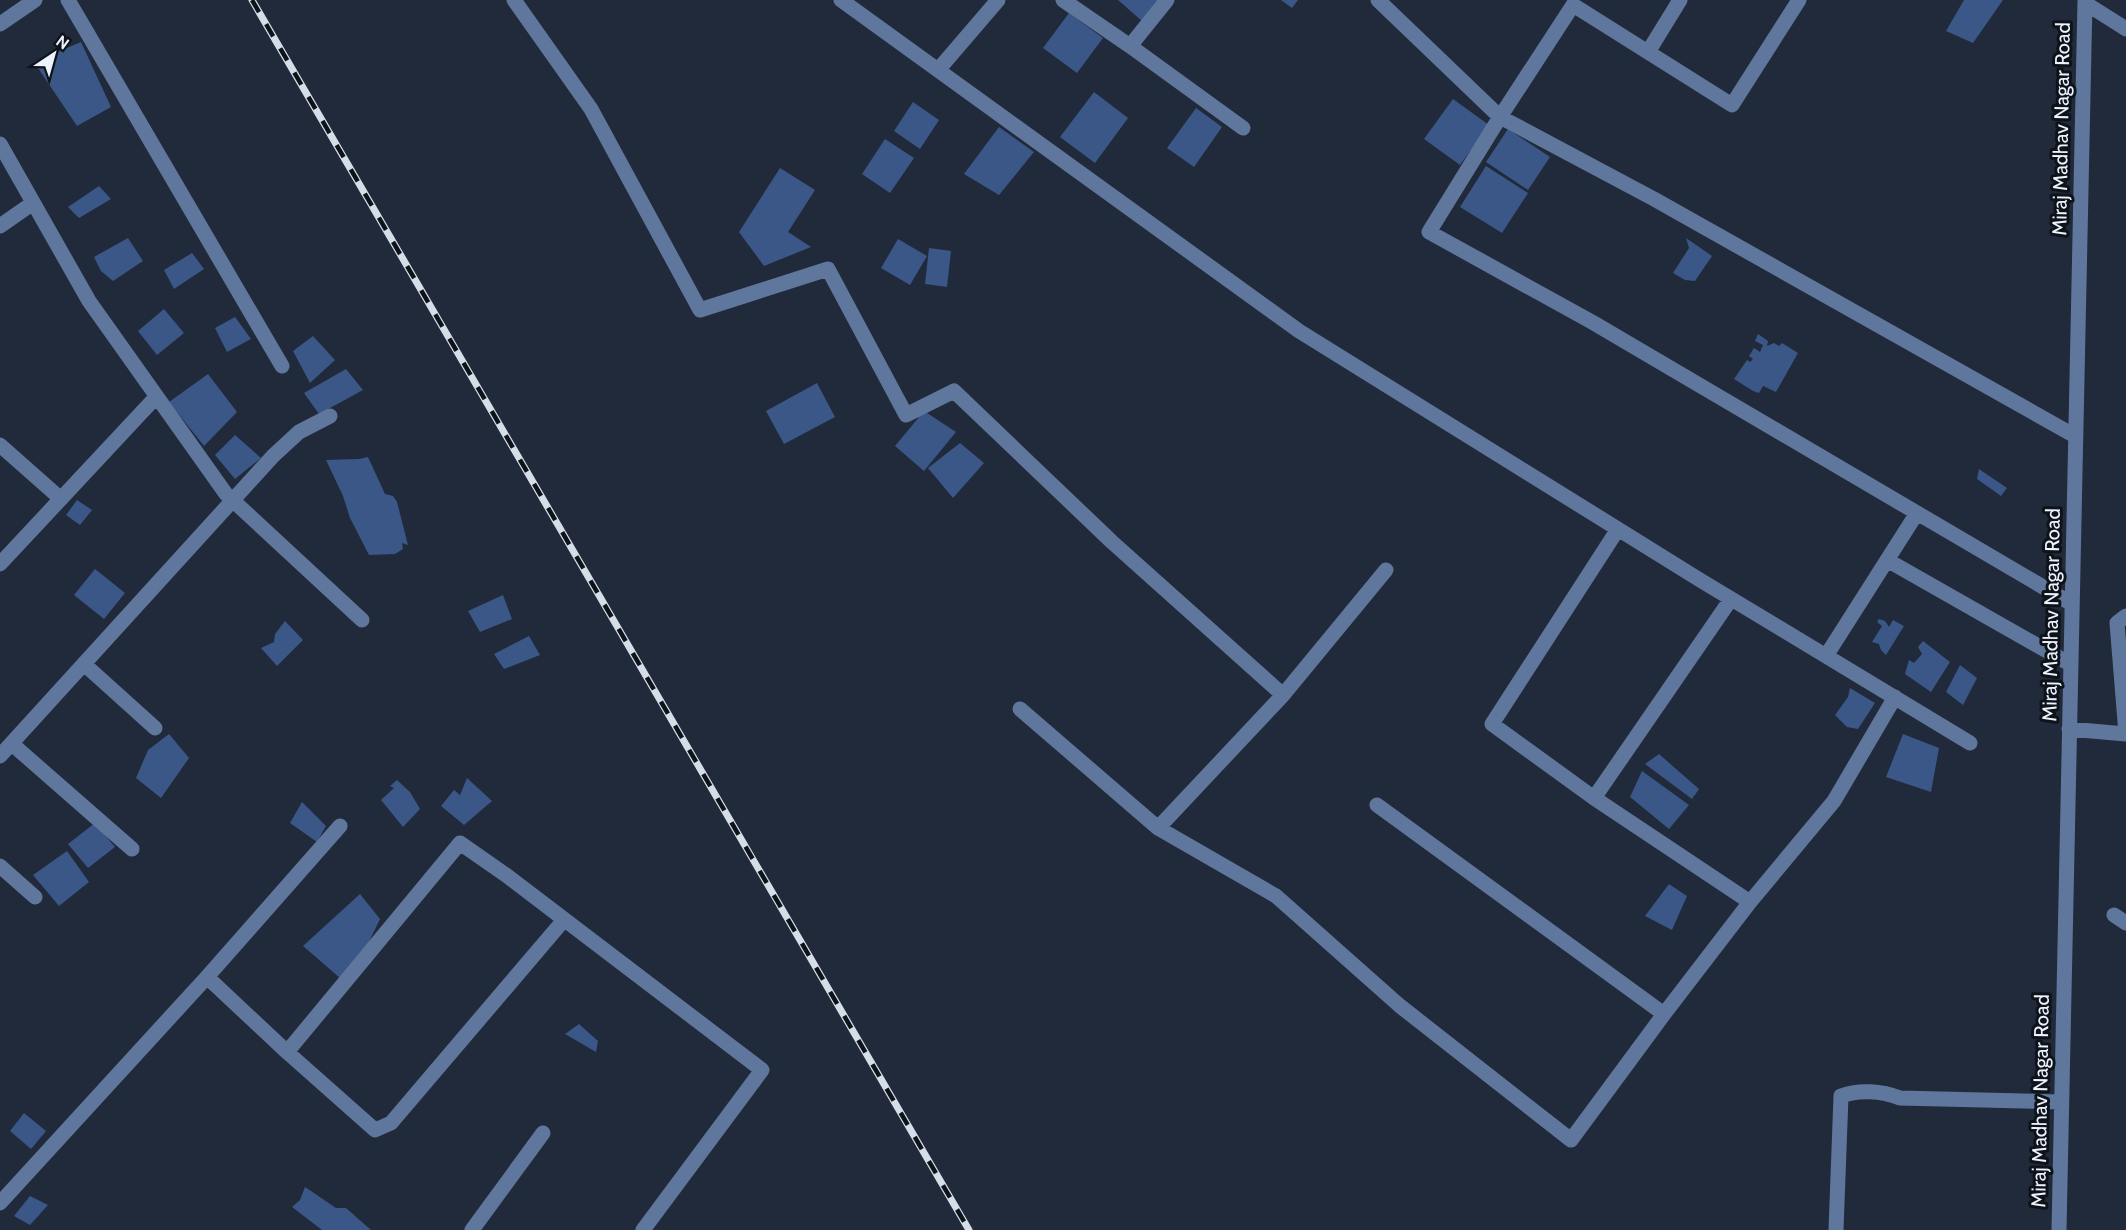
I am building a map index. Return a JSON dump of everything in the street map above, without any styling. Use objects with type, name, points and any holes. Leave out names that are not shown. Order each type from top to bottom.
[{"type":"street","points":[[0,24],[35,0]]},
{"type":"street","points":[[68,0],[282,366]]},
{"type":"street","points":[[514,0],[591,109],[700,310],[828,269],[906,415],[954,392],[1112,542],[1283,695]]},
{"type":"street","points":[[841,0],[1299,331],[1731,599],[1970,743]]},
{"type":"street","points":[[938,70],[998,0]]},
{"type":"street","points":[[1063,0],[1243,128]]},
{"type":"street","points":[[1130,46],[1167,0]]},
{"type":"street","points":[[1378,0],[1500,117],[1664,205],[2076,436]]},
{"type":"street","points":[[1648,52],[1680,0]]},
{"type":"street","points":[[1799,0],[1732,105],[1574,2],[1430,232],[1592,322],[2072,604]]},
{"type":"street","points":[[2085,2],[2126,29]]},
{"type":"street","name":"Miraj Madhav Nagar Road","points":[[2059,1230],[2085,2]]},
{"type":"street","points":[[0,144],[88,302],[226,494],[362,620]]},
{"type":"street","points":[[0,226],[33,203]]},
{"type":"street","points":[[0,564],[156,397]]},
{"type":"street","points":[[0,756],[299,432],[330,416]]},
{"type":"street","points":[[0,445],[61,499]]},
{"type":"street","points":[[1826,656],[1917,513]]},
{"type":"street","points":[[1618,529],[1492,724],[1594,798],[1750,902]]},
{"type":"street","points":[[1887,560],[2070,664]]},
{"type":"street","points":[[1158,828],[1283,695],[1386,570]]},
{"type":"street","points":[[1594,798],[1731,599]]},
{"type":"street","points":[[2069,729],[2126,734],[2117,624],[2126,616]]},
{"type":"street","points":[[84,664],[155,728]]},
{"type":"street","points":[[1020,709],[1158,828],[1276,896],[1400,1006],[1570,1140],[1750,902],[1834,801],[1895,697]]},
{"type":"street","points":[[12,744],[132,849]]},
{"type":"street","points":[[1377,805],[1664,1014]]},
{"type":"street","points":[[0,1203],[340,826]]},
{"type":"street","points":[[287,1052],[460,843],[506,875],[563,921],[762,1070],[644,1230]]},
{"type":"street","points":[[0,867],[35,897]]},
{"type":"street","points":[[207,976],[287,1052],[375,1130],[391,1123],[563,921]]},
{"type":"street","points":[[1836,1230],[1840,1096],[1849,1093],[1886,1092],[1900,1098],[2061,1102]]},
{"type":"street","points":[[472,1230],[543,1133]]},
{"type":"building","points":[[1118,0],[1160,0],[1142,21]]},
{"type":"building","points":[[1281,0],[1298,0],[1292,8]]},
{"type":"building","points":[[1964,0],[2003,0],[1973,43],[1946,31]]},
{"type":"building","points":[[1069,13],[1103,38],[1077,73],[1043,48]]},
{"type":"building","points":[[81,42],[111,107],[77,126],[34,62]]},
{"type":"building","points":[[1094,92],[1128,118],[1095,163],[1060,137]]},
{"type":"building","points":[[1453,99],[1489,125],[1460,165],[1424,139]]},
{"type":"building","points":[[913,102],[939,120],[920,149],[894,131]]},
{"type":"building","points":[[1196,108],[1222,127],[1194,167],[1167,148]]},
{"type":"building","points":[[999,127],[1034,152],[999,195],[964,174]]},
{"type":"building","points":[[1508,129],[1550,157],[1528,190],[1486,162]]},
{"type":"building","points":[[885,139],[914,158],[890,193],[862,174]]},
{"type":"building","points":[[1486,166],[1528,193],[1502,233],[1460,207]]},
{"type":"building","points":[[780,168],[815,190],[788,232],[811,247],[764,266],[739,232]]},
{"type":"building","points":[[99,186],[111,199],[79,218],[68,207]]},
{"type":"building","points":[[128,238],[143,261],[113,281],[101,271],[94,257]]},
{"type":"building","points":[[1686,238],[1712,256],[1695,281],[1685,280],[1673,273],[1689,248]]},
{"type":"building","points":[[898,239],[927,256],[910,285],[881,268]]},
{"type":"building","points":[[929,248],[951,251],[947,287],[925,284]]},
{"type":"building","points":[[192,253],[204,269],[174,289],[164,270]]},
{"type":"building","points":[[164,309],[184,333],[157,355],[138,331]]},
{"type":"building","points":[[235,317],[251,339],[227,352],[215,328]]},
{"type":"building","points":[[1758,334],[1768,341],[1767,346],[1774,343],[1779,346],[1782,343],[1798,353],[1776,392],[1763,386],[1759,393],[1734,379],[1747,360],[1750,362],[1753,359],[1749,356],[1754,348],[1760,352],[1763,345],[1755,341]]},
{"type":"building","points":[[313,336],[335,360],[310,383],[293,351]]},
{"type":"building","points":[[346,369],[363,390],[319,414],[304,393]]},
{"type":"building","points":[[208,374],[237,412],[204,446],[169,402]]},
{"type":"building","points":[[817,383],[835,417],[784,444],[766,411]]},
{"type":"building","points":[[924,411],[956,432],[924,471],[895,446]]},
{"type":"building","points":[[235,435],[261,458],[235,479],[215,455]]},
{"type":"building","points":[[960,443],[984,463],[953,498],[928,468]]},
{"type":"building","points":[[368,457],[385,494],[393,496],[397,502],[408,545],[402,543],[403,549],[395,554],[369,555],[350,518],[343,496],[326,460]]},
{"type":"building","points":[[1979,469],[2007,488],[2001,496],[1977,479]]},
{"type":"building","points":[[77,500],[92,510],[80,525],[66,515]]},
{"type":"building","points":[[95,569],[125,593],[104,619],[74,595]]},
{"type":"building","points":[[503,595],[512,619],[480,632],[468,611]]},
{"type":"building","points":[[1879,619],[1885,621],[1889,627],[1893,620],[1904,626],[1886,655],[1879,644],[1872,642],[1882,626],[1877,622]]},
{"type":"building","points":[[285,621],[303,640],[277,666],[261,648],[274,642],[275,634]]},
{"type":"building","points":[[529,636],[540,655],[504,669],[494,654]]},
{"type":"building","points":[[1923,641],[1950,662],[1931,692],[1905,674],[1909,660],[1914,663],[1922,654],[1918,647]]},
{"type":"building","points":[[1960,665],[1977,678],[1963,705],[1946,692]]},
{"type":"building","points":[[1850,688],[1875,703],[1858,729],[1847,727],[1835,715],[1848,697]]},
{"type":"building","points":[[169,734],[189,758],[161,798],[136,778],[148,750]]},
{"type":"building","points":[[1903,734],[1939,748],[1931,792],[1886,777]]},
{"type":"building","points":[[1659,754],[1699,789],[1692,799],[1645,764]]},
{"type":"building","points":[[1642,771],[1689,805],[1669,829],[1630,797]]},
{"type":"building","points":[[467,778],[492,801],[464,825],[441,806],[454,790],[460,795]]},
{"type":"building","points":[[397,780],[410,792],[420,809],[403,827],[381,800],[394,788],[390,786]]},
{"type":"building","points":[[302,802],[326,826],[317,842],[290,823]]},
{"type":"building","points":[[95,823],[115,847],[88,868],[68,844]]},
{"type":"building","points":[[67,851],[89,882],[59,906],[33,875]]},
{"type":"building","points":[[1669,884],[1687,896],[1672,930],[1645,916]]},
{"type":"building","points":[[360,894],[380,919],[366,948],[340,978],[303,946]]},
{"type":"building","points":[[579,1024],[598,1041],[596,1052],[565,1034]]},
{"type":"building","points":[[24,1113],[46,1131],[31,1149],[10,1131]]},
{"type":"building","points":[[305,1187],[336,1208],[346,1208],[371,1230],[322,1230],[292,1207],[300,1200]]},
{"type":"building","points":[[30,1196],[48,1205],[30,1225],[14,1216]]},
{"type":"railway","points":[[252,0],[969,1230]]}]
